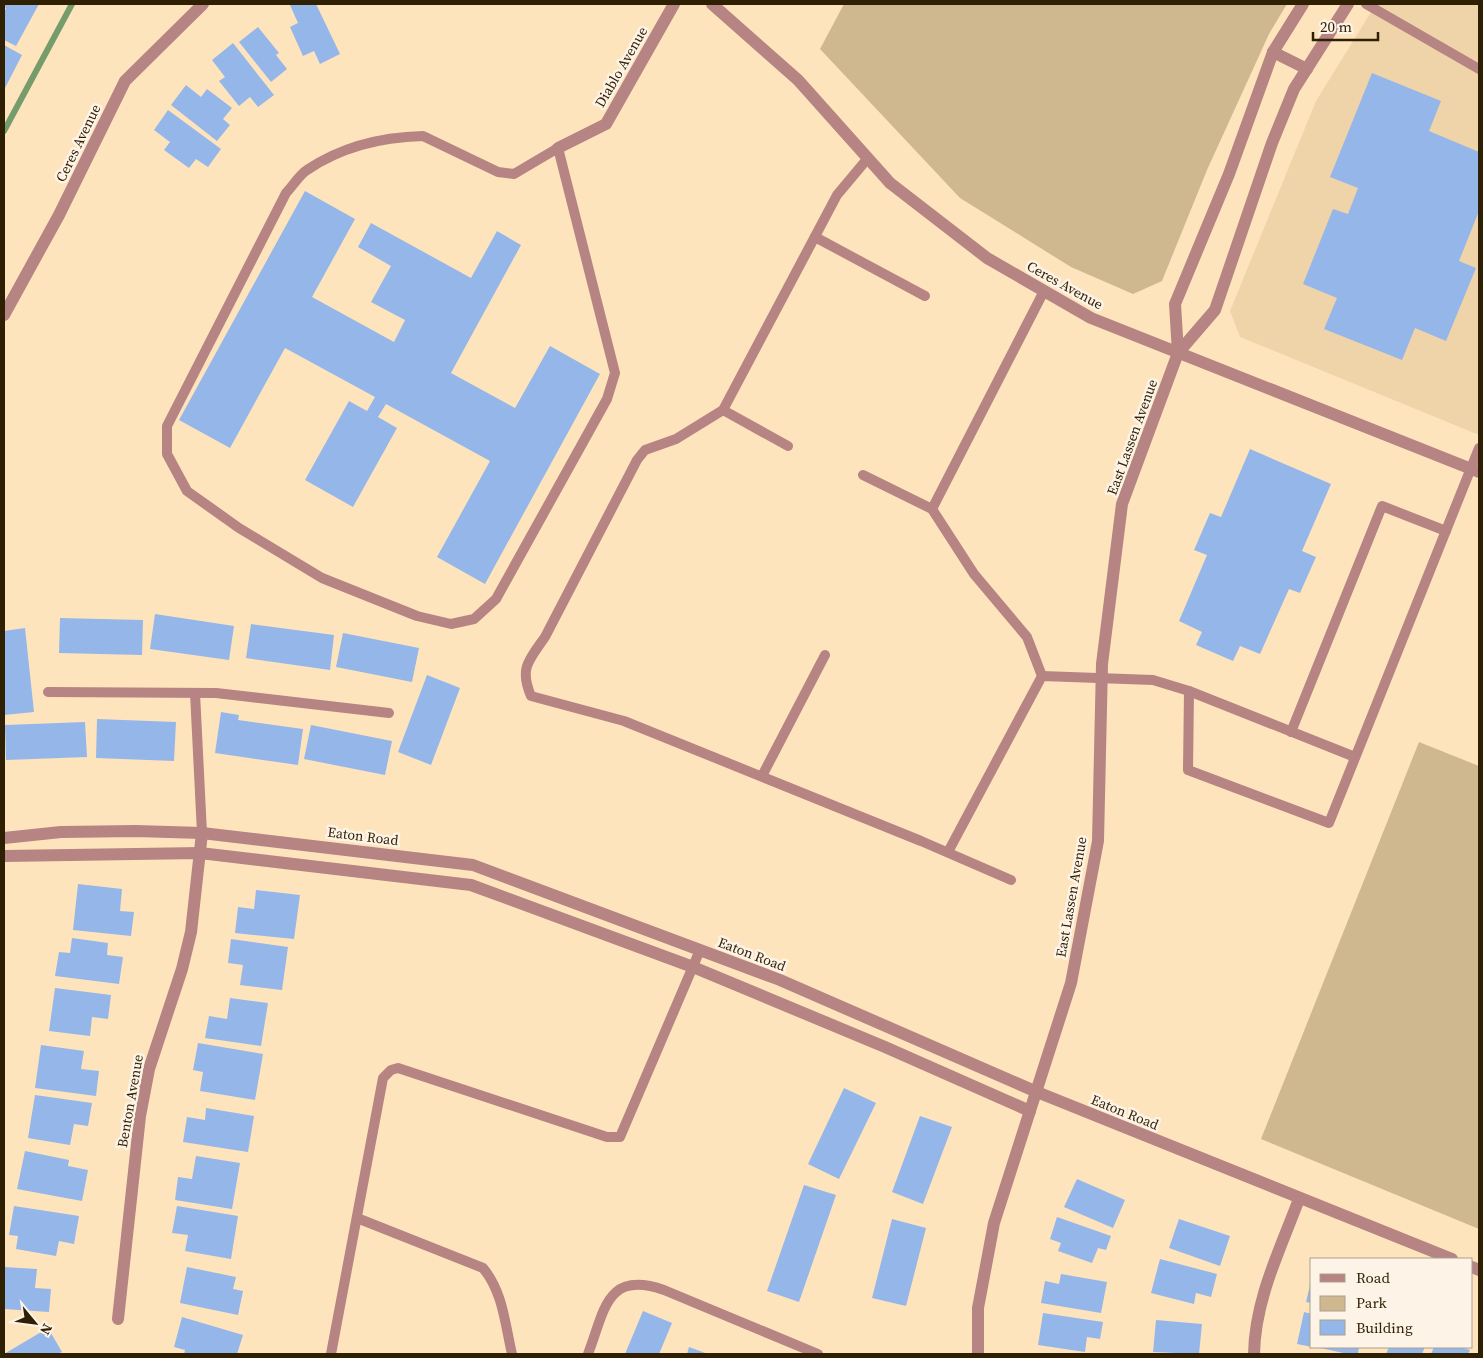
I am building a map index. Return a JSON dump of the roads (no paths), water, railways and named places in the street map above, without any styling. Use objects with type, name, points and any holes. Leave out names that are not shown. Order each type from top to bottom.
[{"type":"street","name":"Ceres Avenue","points":[[4,315],[59,215],[125,81],[203,4]]},
{"type":"street","name":"Diablo Avenue","points":[[558,148],[606,124],[674,4]]},
{"type":"street","name":"Ceres Avenue","points":[[712,4],[798,80],[890,183],[987,258],[1091,318],[1475,471]]},
{"type":"street","name":"East Lassen Avenue","points":[[1178,354],[1175,304],[1229,174],[1273,52],[1303,4]]},
{"type":"street","name":"East Lassen Avenue","points":[[978,1354],[978,1308],[994,1223],[1071,983],[1098,841],[1102,679],[1122,504],[1178,354],[1215,310],[1272,143],[1294,89],[1348,4]]},
{"type":"street","points":[[1273,52],[1307,69]]},
{"type":"street","name":"Eaton Road","points":[[4,838],[61,832],[202,833],[473,865],[780,980],[1037,1092],[1449,1258]]},
{"type":"street","name":"Benton Avenue","points":[[118,1319],[140,1116],[149,1070],[182,969],[191,932],[202,833]]},
{"type":"street","points":[[4,856],[200,852],[471,885],[693,967],[885,1047],[1030,1111]]},
{"type":"street","points":[[1254,1354],[1254,1335],[1263,1291],[1300,1199]]},
{"type":"lane","points":[[1366,4],[1479,69]]},
{"type":"lane","points":[[423,136],[498,172],[514,174],[558,148],[615,373],[607,399],[496,599],[474,618],[451,624],[417,616],[322,578],[239,528],[187,491],[168,454],[167,426],[286,193],[306,170],[347,150],[390,137],[423,136]]},
{"type":"lane","points":[[868,158],[837,195],[723,410],[676,439],[645,450],[637,460],[545,636],[529,659],[524,679],[532,696],[624,721],[948,852],[1011,880]]},
{"type":"lane","points":[[815,237],[925,296]]},
{"type":"lane","points":[[932,509],[1044,291]]},
{"type":"lane","points":[[723,410],[788,446]]},
{"type":"lane","points":[[1188,691],[1188,770],[1329,823],[1446,531],[1475,471],[1479,448]]},
{"type":"lane","points":[[863,475],[932,509],[974,574],[1027,637],[1042,676],[948,852]]},
{"type":"lane","points":[[1291,732],[1382,506],[1446,531]]},
{"type":"lane","points":[[762,776],[825,656]]},
{"type":"lane","points":[[1042,676],[1153,680],[1188,691],[1355,757]]},
{"type":"lane","points":[[48,692],[216,693],[389,713]]},
{"type":"lane","points":[[195,693],[202,833]]},
{"type":"lane","points":[[331,1354],[383,1078],[390,1070],[398,1068],[607,1137],[620,1137],[700,950]]},
{"type":"lane","points":[[357,1218],[482,1268],[492,1280],[498,1294],[512,1354]]},
{"type":"lane","points":[[588,1354],[609,1300],[623,1286],[632,1284],[648,1285],[664,1290],[818,1354]]},
{"type":"waterway","points":[[4,131],[72,4]]}]
